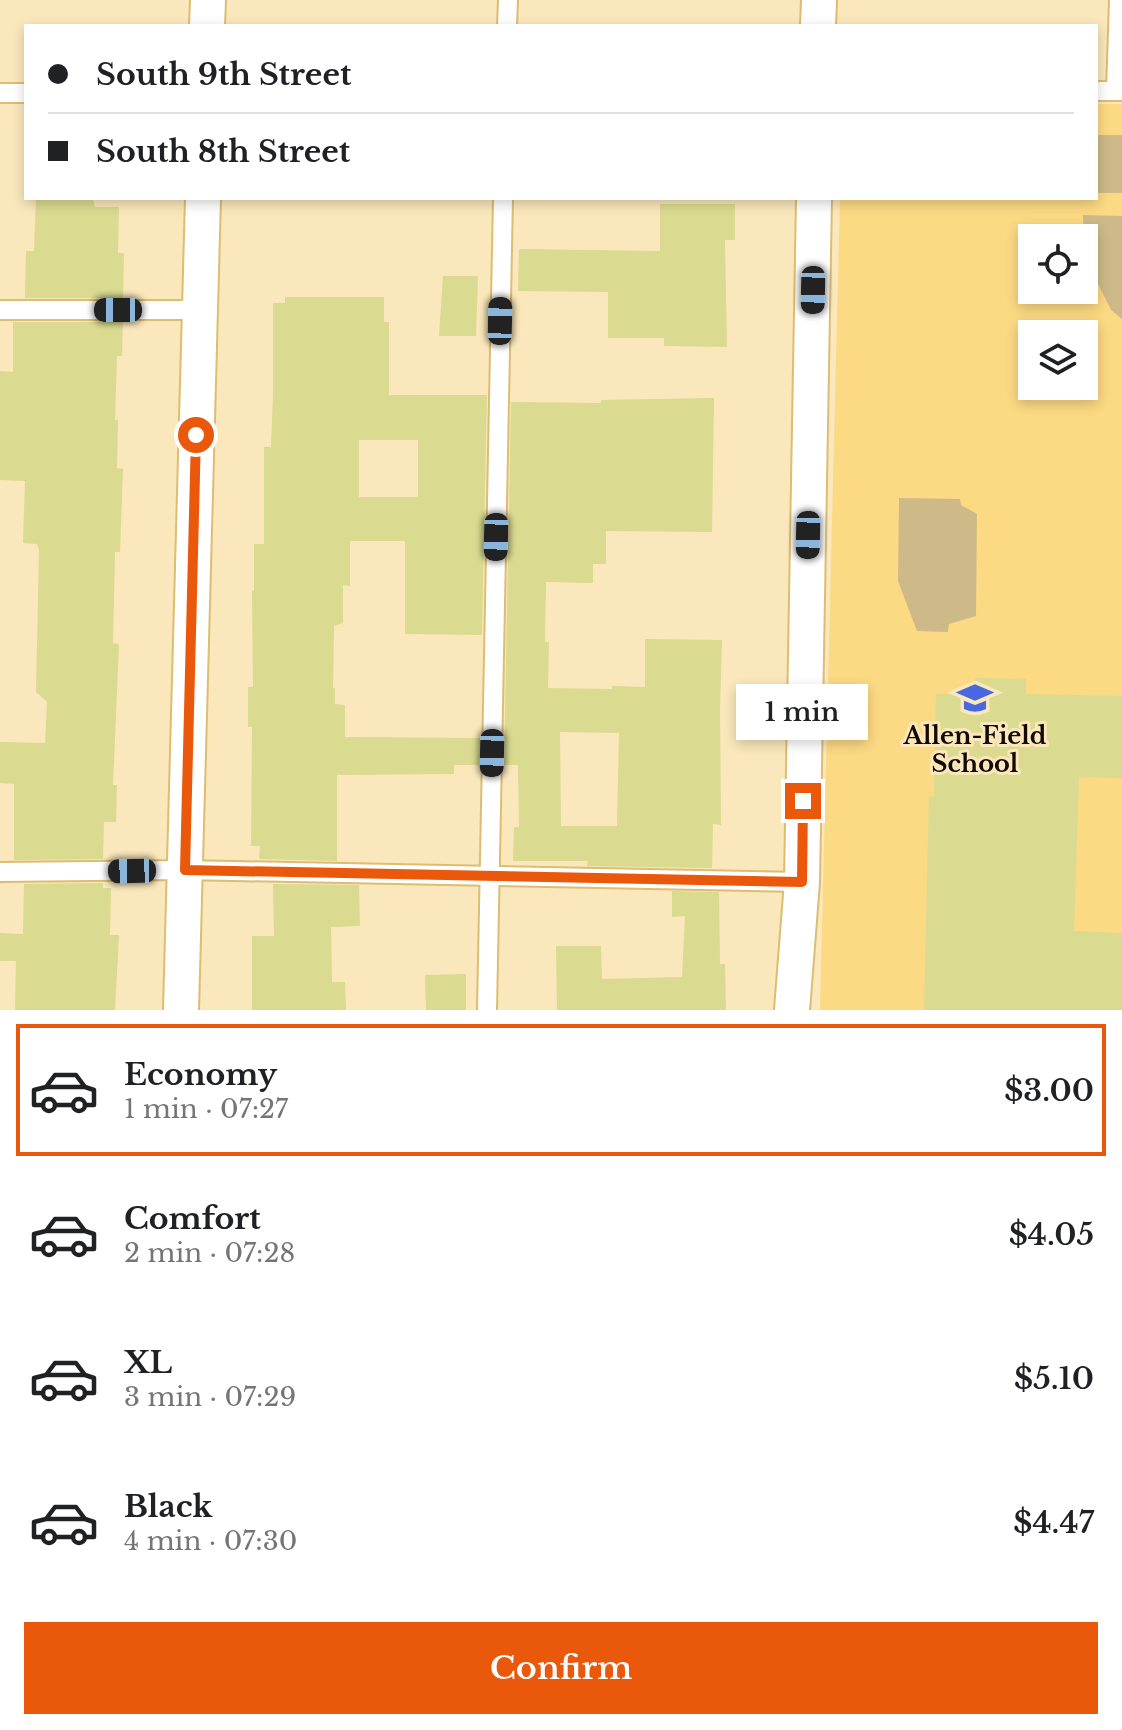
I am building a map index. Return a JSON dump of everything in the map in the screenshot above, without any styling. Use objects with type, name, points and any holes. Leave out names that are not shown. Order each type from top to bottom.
[{"type":"street","points":[[207,24],[208,0]]},
{"type":"street","points":[[818,24],[819,0]]},
{"type":"street","points":[[181,1010],[203,200]]},
{"type":"street","points":[[792,1010],[802,882],[814,200]]},
{"type":"lane","points":[[507,24],[508,0]]},
{"type":"lane","points":[[1098,91],[1119,91],[1119,0]]},
{"type":"lane","points":[[0,93],[24,93]]},
{"type":"lane","points":[[487,1010],[503,200]]},
{"type":"lane","points":[[0,310],[200,310]]},
{"type":"lane","points":[[0,872],[185,870],[802,882]]},
{"type":"shaded area","name":"Allen-Field School","points":[[1098,104],[1122,104],[1122,1010],[820,1010],[840,200],[1098,200]]},
{"type":"shaded area","points":[[1098,135],[1122,135],[1122,193],[1098,193]]},
{"type":"shaded area","points":[[1083,215],[1122,216],[1122,319],[1111,310],[1098,284],[1098,224],[1083,224]]},
{"type":"shaded area","points":[[899,498],[960,499],[961,505],[977,514],[976,616],[949,624],[948,632],[917,631],[898,581]]},
{"type":"building","points":[[36,200],[93,200],[95,207],[119,207],[118,253],[124,253],[123,298],[25,298],[26,251],[34,251]]},
{"type":"building","points":[[660,204],[735,204],[735,240],[725,240],[727,347],[664,346],[664,338],[608,338],[608,292],[518,291],[519,249],[660,251]]},
{"type":"building","points":[[443,276],[478,276],[476,336],[439,336]]},
{"type":"building","points":[[285,297],[384,297],[384,322],[389,322],[389,395],[487,395],[482,635],[405,634],[405,541],[350,541],[350,586],[343,585],[343,623],[334,626],[333,688],[335,704],[345,705],[345,737],[480,738],[480,765],[454,765],[454,774],[337,775],[337,861],[259,859],[260,846],[251,846],[252,727],[248,727],[248,687],[253,687],[254,544],[264,544],[264,447],[271,447],[273,303],[285,303]],"holes":[[[359,440],[418,440],[418,497],[359,497]]]},
{"type":"building","points":[[13,322],[123,322],[122,356],[117,356],[115,420],[118,420],[117,468],[123,469],[120,552],[115,552],[113,643],[119,644],[113,785],[117,785],[116,822],[104,822],[103,859],[14,860],[14,784],[0,783],[0,742],[45,743],[47,702],[36,692],[39,550],[37,544],[23,543],[25,481],[0,480],[0,371],[13,372]]},
{"type":"building","points":[[714,398],[712,532],[606,531],[606,564],[593,564],[593,583],[546,582],[548,688],[645,687],[645,639],[722,640],[721,825],[713,824],[712,868],[587,866],[588,861],[513,861],[514,827],[519,827],[518,765],[504,765],[511,402],[601,403],[601,400]],"holes":[[[560,732],[619,733],[617,826],[561,826]]]},
{"type":"building","points":[[975,678],[1026,679],[1026,694],[1122,696],[1122,778],[1079,777],[1074,931],[1122,933],[1122,1010],[924,1010],[929,796],[934,797],[936,694],[975,695]]},
{"type":"building","points":[[103,883],[103,888],[111,888],[110,935],[119,935],[115,1010],[15,1010],[16,961],[0,961],[0,933],[23,934],[24,884]]},
{"type":"building","points":[[273,884],[359,885],[360,926],[331,927],[332,982],[345,982],[346,1010],[252,1010],[252,936],[274,936]]},
{"type":"building","points":[[672,891],[719,892],[720,964],[725,964],[726,1010],[557,1010],[556,946],[601,946],[602,979],[682,977],[685,916],[672,917]]},
{"type":"building","points":[[466,974],[466,1010],[426,1010],[425,975]]},
{"type":"place","name":"Allen-Field School","points":[[975,698]]},
{"type":"route","points":[[196,435],[185,870],[802,882],[803,801]]}]
